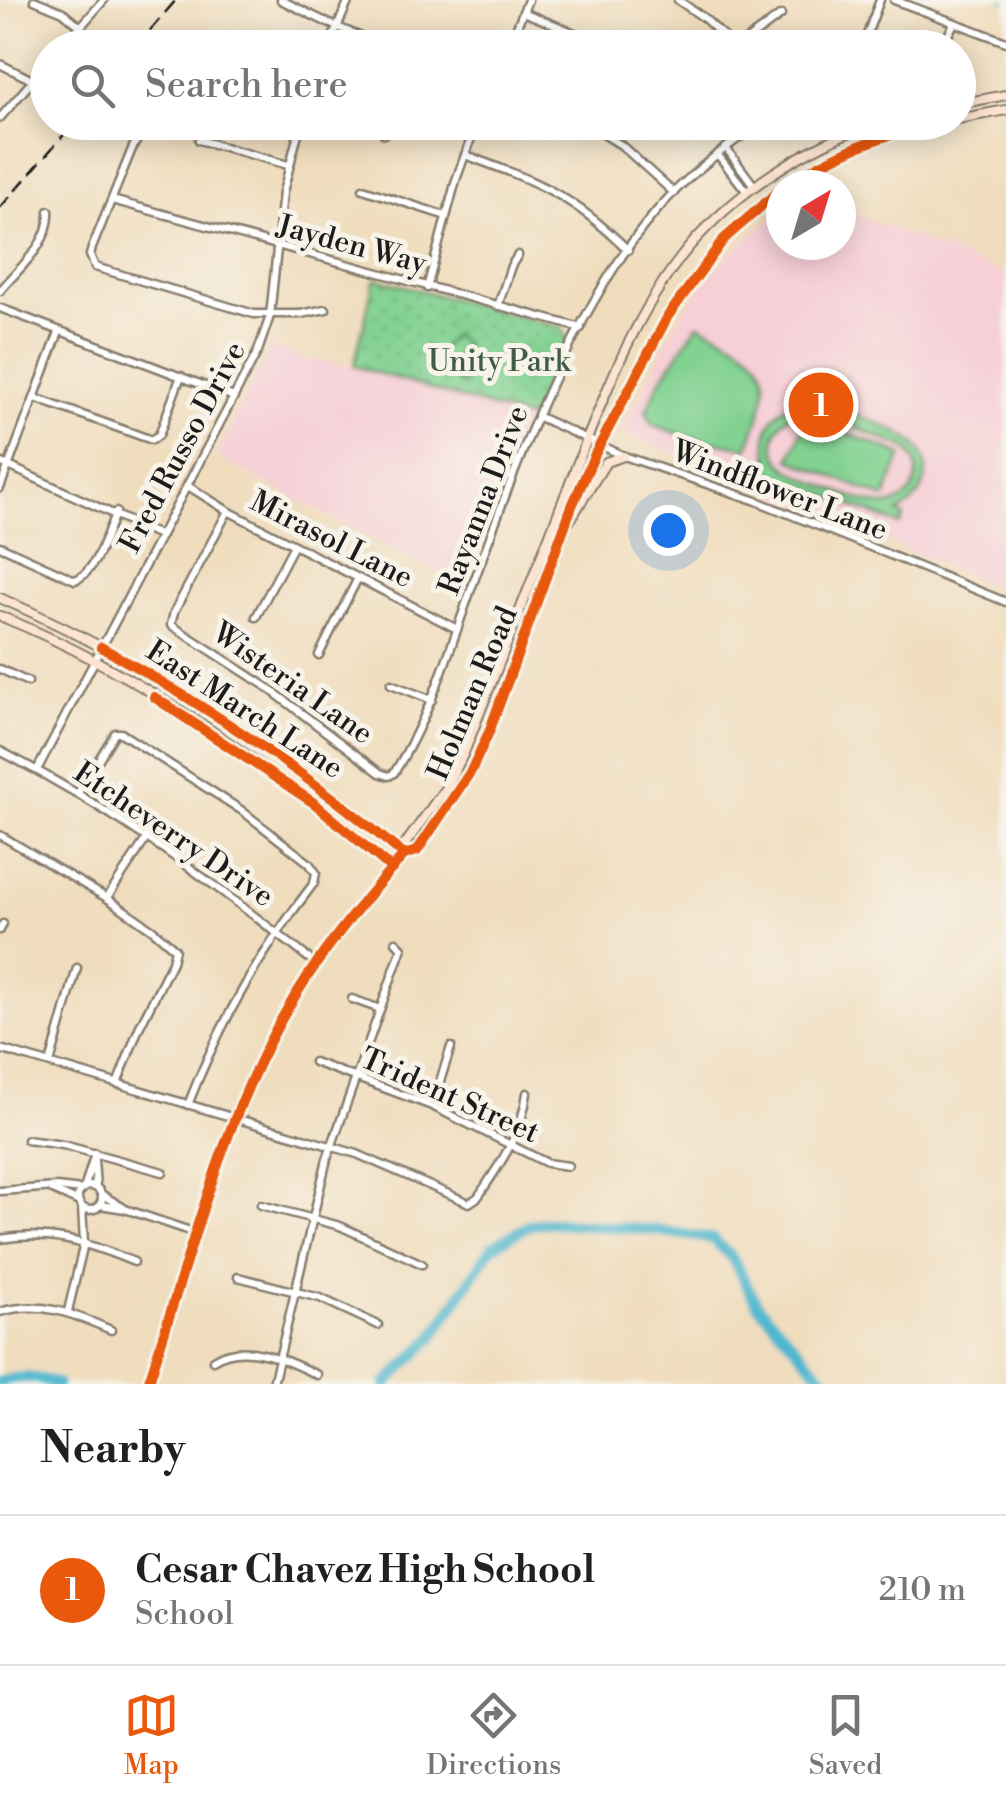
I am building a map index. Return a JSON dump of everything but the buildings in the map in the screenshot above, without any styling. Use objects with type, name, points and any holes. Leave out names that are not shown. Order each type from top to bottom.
[{"type":"main road","points":[[976,101],[1006,95]]},
{"type":"main road","points":[[976,116],[1006,110]]},
{"type":"main road","name":"Holman Road","points":[[404,855],[406,843],[448,784],[464,752],[587,440],[644,314],[665,279],[713,222],[751,189],[834,140]]},
{"type":"main road","name":"Holman Road","points":[[811,170],[834,156],[878,140]]},
{"type":"main road","name":"Holman Road","points":[[392,868],[404,855],[418,851],[470,771],[489,732],[563,530],[600,446],[668,316],[724,239],[766,203]]},
{"type":"main road","points":[[563,530],[606,462],[624,456]]},
{"type":"main road","name":"East March Lane","points":[[0,598],[101,647],[256,740],[404,855]]},
{"type":"main road","name":"East March Lane","points":[[0,616],[94,661],[178,711],[292,786],[392,868]]},
{"type":"street","points":[[34,0],[63,12],[81,27]]},
{"type":"street","points":[[78,30],[104,0]]},
{"type":"street","points":[[282,0],[343,30]]},
{"type":"street","points":[[335,30],[349,0]]},
{"type":"street","points":[[516,30],[528,0]]},
{"type":"street","points":[[678,0],[691,3],[718,30]]},
{"type":"street","points":[[869,30],[880,0]]},
{"type":"street","points":[[894,0],[973,30]]},
{"type":"street","points":[[523,12],[568,30]]},
{"type":"street","points":[[760,30],[781,14]]},
{"type":"street","points":[[951,30],[954,23]]},
{"type":"street","points":[[976,31],[1006,42]]},
{"type":"street","points":[[0,64],[30,79]]},
{"type":"street","points":[[0,118],[30,82]]},
{"type":"street","points":[[137,140],[92,248],[91,263],[99,270],[270,316],[326,309]]},
{"type":"street","points":[[199,140],[288,165]]},
{"type":"street","name":"Fred Russo Drive","points":[[37,770],[258,350],[270,316],[288,165],[295,140]]},
{"type":"street","points":[[427,288],[470,140]]},
{"type":"street","points":[[613,140],[674,193]]},
{"type":"street","name":"Rayanna Drive","points":[[389,776],[413,741],[432,700],[507,491],[580,328],[628,250],[674,193],[737,140]]},
{"type":"street","points":[[726,148],[751,189]]},
{"type":"street","points":[[465,155],[560,193],[588,212],[628,250]]},
{"type":"street","points":[[718,155],[751,189]]},
{"type":"street","points":[[363,189],[446,216]]},
{"type":"street","name":"Jayden Way","points":[[112,200],[580,328]]},
{"type":"street","points":[[0,291],[41,243],[50,223],[49,211]]},
{"type":"street","points":[[498,306],[510,266],[518,255]]},
{"type":"street","points":[[0,308],[234,397]]},
{"type":"street","points":[[0,488],[59,332]]},
{"type":"street","points":[[35,398],[152,440],[159,435],[180,376]]},
{"type":"street","name":"Windflower Lane","points":[[539,417],[624,456],[769,506],[1006,602]]},
{"type":"street","points":[[0,462],[116,512],[161,536]]},
{"type":"street","name":"Mirasol Lane","points":[[188,486],[228,511],[457,629]]},
{"type":"street","name":"Wisteria Lane","points":[[228,511],[174,612],[171,625],[267,687],[389,776]]},
{"type":"street","points":[[0,546],[75,580],[82,579],[116,512]]},
{"type":"street","points":[[256,618],[294,545]]},
{"type":"street","points":[[319,655],[358,578]]},
{"type":"street","points":[[0,670],[28,682]]},
{"type":"street","points":[[391,684],[432,700]]},
{"type":"street","points":[[78,793],[107,742],[121,733],[241,810],[309,863],[316,873],[314,883],[276,933],[222,1027],[188,1105]]},
{"type":"street","name":"Etcheverry Drive","points":[[0,751],[148,836],[316,964]]},
{"type":"street","points":[[0,835],[107,898],[175,949],[117,1084]]},
{"type":"street","points":[[107,898],[148,836]]},
{"type":"street","name":"Holman Road","points":[[148,1384],[236,1118],[270,1041],[316,964],[392,868]]},
{"type":"street","points":[[273,1384],[331,1146],[402,948],[396,942]]},
{"type":"street","points":[[50,1064],[77,968]]},
{"type":"street","points":[[352,999],[380,1009]]},
{"type":"street","points":[[432,1106],[450,1046]]},
{"type":"street","points":[[0,1049],[331,1146],[384,1164],[470,1203],[512,1145],[527,1093]]},
{"type":"street","name":"Trident Street","points":[[314,1062],[432,1106],[547,1163],[568,1166]]},
{"type":"street","points":[[27,1140],[162,1172]]},
{"type":"street","points":[[68,1311],[84,1243],[83,1189],[94,1156]]},
{"type":"street","points":[[85,1229],[97,1208],[94,1156]]},
{"type":"street","points":[[51,1190],[56,1187],[98,1191],[125,1209],[197,1234]]},
{"type":"street","points":[[0,1191],[51,1190],[81,1205],[125,1209]]},
{"type":"street","points":[[260,1205],[312,1216],[356,1232],[422,1264]]},
{"type":"street","points":[[0,1238],[29,1234],[84,1243],[134,1262]]},
{"type":"street","points":[[238,1277],[295,1289],[378,1325]]},
{"type":"street","points":[[0,1312],[26,1306],[68,1311],[112,1330]]},
{"type":"street","points":[[213,1360],[241,1352],[279,1358],[317,1374]]},
{"type":"shaded area","points":[[856,214],[1006,275],[1006,591],[622,431],[674,327],[734,250],[766,223],[766,260],[856,260]]},
{"type":"shaded area","points":[[271,346],[301,358],[354,366],[529,419],[463,585],[216,457]]},
{"type":"green space","name":"Unity Park","points":[[374,280],[562,328],[567,340],[529,419],[354,366]]},
{"type":"green space","points":[[698,324],[742,347],[763,370],[763,401],[748,448],[685,436],[653,425],[646,411],[660,381]]},
{"type":"green space","points":[[453,335],[465,345],[443,371],[430,361]]},
{"type":"green space","points":[[466,353],[479,364],[461,385],[448,373]]},
{"type":"green space","points":[[802,400],[825,404],[859,415],[912,442],[925,461],[925,481],[915,500],[897,513],[904,516],[900,525],[760,468],[764,459],[770,461],[767,440],[771,423]],"holes":[[[809,409],[906,448],[916,465],[915,484],[903,499],[885,505],[849,496],[791,470],[778,456],[775,438],[790,415]]]},
{"type":"green space","points":[[807,417],[902,455],[885,498],[790,459]]},
{"type":"waterway","points":[[1002,0],[1006,2]]},
{"type":"waterway","points":[[386,1384],[433,1337],[492,1247],[529,1225],[549,1222],[713,1239],[732,1258],[757,1304],[830,1384]]},
{"type":"waterway","points":[[0,1382],[28,1378],[57,1384]]},
{"type":"railway","points":[[150,30],[176,0]]},
{"type":"railway","points":[[0,208],[59,140]]},
{"type":"cycle path","points":[[812,170],[876,140]]},
{"type":"cycle path","points":[[148,1384],[222,1152],[281,1020],[338,934],[404,855],[417,851],[471,771],[595,454],[668,316],[724,239],[766,202]]},
{"type":"cycle path","points":[[101,647],[258,744],[404,855]]},
{"type":"cycle path","points":[[154,697],[314,803],[392,869]]},
{"type":"place","name":"Cesar Chavez High School","points":[[821,405]]}]
